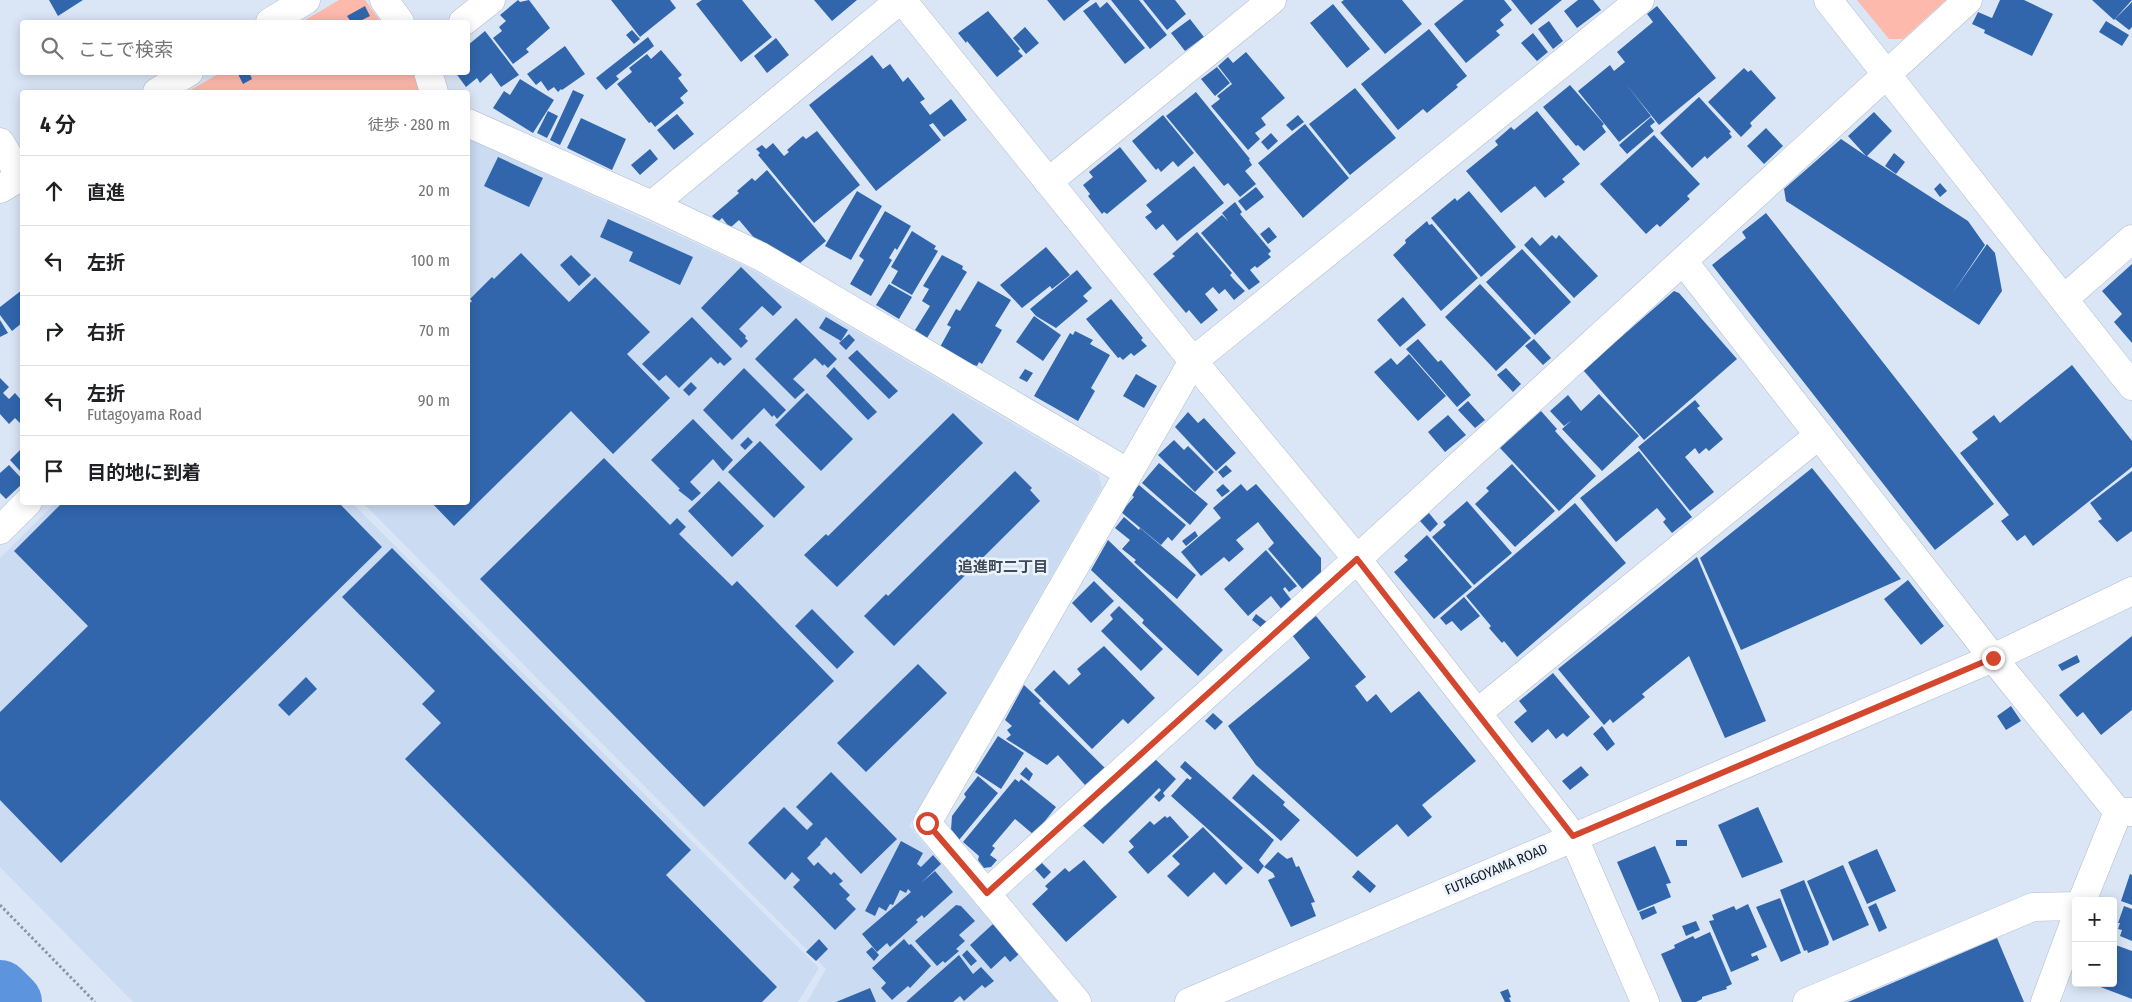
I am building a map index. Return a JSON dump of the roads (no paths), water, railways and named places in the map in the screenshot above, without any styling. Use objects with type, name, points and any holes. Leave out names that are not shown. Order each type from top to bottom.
[{"type":"street","points":[[273,20],[306,0]]},
{"type":"street","points":[[384,0],[399,20]]},
{"type":"street","points":[[466,20],[491,0]]},
{"type":"street","points":[[652,205],[901,0],[1193,361],[1357,559],[1573,836],[1645,1002]]},
{"type":"street","points":[[1048,182],[1272,0]]},
{"type":"street","points":[[1077,1002],[927,823],[1127,472],[1193,361],[1640,0]]},
{"type":"street","points":[[1828,0],[2065,298],[2132,386]]},
{"type":"street","points":[[987,893],[1357,559],[1968,0]]},
{"type":"street","points":[[160,90],[184,75]]},
{"type":"street","points":[[429,75],[433,90]]},
{"type":"street","points":[[470,124],[652,205],[760,256],[1127,472]]},
{"type":"street","points":[[0,142],[16,180]]},
{"type":"street","points":[[2065,298],[2132,239]]},
{"type":"street","points":[[1683,261],[1993,658],[2125,812],[2084,897]]},
{"type":"street","points":[[1477,713],[1819,435]]},
{"type":"street","points":[[0,530],[25,505]]},
{"type":"street","name":"FUTAGOYAMA ROAD","points":[[1189,1002],[1573,836],[1993,658],[2132,591]]},
{"type":"street","points":[[1807,1002],[2033,907],[2072,906]]},
{"type":"street","points":[[2045,1002],[2072,929]]},
{"type":"waterway","points":[[0,990],[12,1002]]},
{"type":"district","name":"追進町二丁目","points":[[1003,567]]}]
